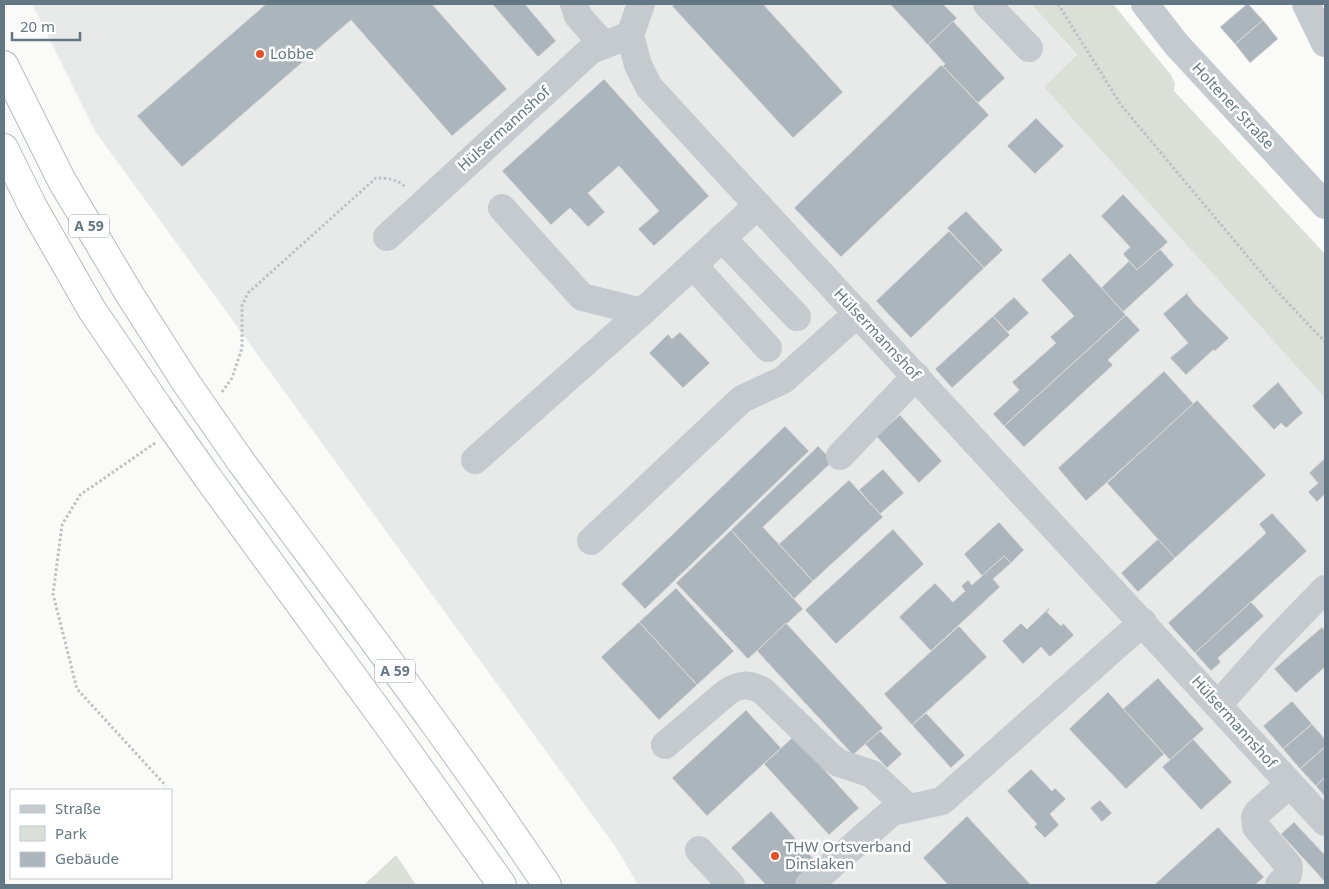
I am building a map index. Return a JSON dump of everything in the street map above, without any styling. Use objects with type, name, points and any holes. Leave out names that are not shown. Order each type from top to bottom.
[{"type":"highway","name":"A 59","points":[[4,64],[62,181],[130,295],[185,381],[238,459],[429,716],[510,829],[547,885]]},
{"type":"highway","name":"A 59","points":[[4,148],[34,207],[92,310],[208,478],[502,885]]},
{"type":"street","points":[[574,4],[578,16],[604,45]]},
{"type":"street","points":[[630,35],[641,4]]},
{"type":"street","points":[[986,4],[1029,48]]},
{"type":"street","name":"Holtener Straße","points":[[1145,4],[1176,44],[1325,205]]},
{"type":"street","points":[[1306,4],[1325,43]]},
{"type":"street","name":"Hülsermannshof","points":[[386,237],[591,50],[630,35],[638,65],[649,87],[1325,822]]},
{"type":"street","points":[[475,460],[642,312],[758,205]]},
{"type":"street","points":[[502,208],[582,296],[642,312]]},
{"type":"street","points":[[722,238],[796,318]]},
{"type":"street","points":[[693,265],[768,348]]},
{"type":"street","points":[[591,541],[742,399],[783,380],[858,313]]},
{"type":"street","points":[[840,456],[916,376]]},
{"type":"street","points":[[1218,705],[1271,645],[1325,589]]},
{"type":"street","points":[[809,885],[892,812],[942,800],[1142,622]]},
{"type":"street","points":[[664,744],[735,687],[745,684],[754,686],[763,691],[832,758],[839,763],[872,774],[908,808]]},
{"type":"street","points":[[1280,885],[1288,875],[1289,866],[1256,827],[1255,817],[1258,812],[1290,784]]},
{"type":"street","points":[[699,850],[731,885]]},
{"type":"path","points":[[1058,4],[1121,105],[1274,288],[1325,342]]},
{"type":"shaded area","points":[[32,4],[1031,4],[1077,56],[1045,87],[1325,398],[1325,885],[638,885],[617,849],[95,131]]},
{"type":"green space","points":[[1031,4],[1113,4],[1171,75],[1175,84],[1174,91],[1325,254],[1325,398],[1044,87],[1077,55]]},
{"type":"green space","points":[[396,855],[416,885],[364,885]]},
{"type":"building","name":"Lobbe","points":[[266,4],[432,4],[507,89],[452,136],[351,20],[182,167],[137,116]]},
{"type":"building","points":[[492,4],[525,4],[556,41],[538,57]]},
{"type":"building","points":[[675,4],[763,4],[843,92],[793,138],[672,6]]},
{"type":"building","points":[[890,4],[943,4],[957,18],[928,45]]},
{"type":"building","points":[[1247,4],[1263,20],[1235,44],[1220,27]]},
{"type":"building","points":[[1263,20],[1278,39],[1250,63],[1235,44]]},
{"type":"building","points":[[953,21],[1005,78],[978,103],[943,66],[945,64],[928,45]]},
{"type":"building","points":[[941,65],[989,115],[841,257],[794,208]]},
{"type":"building","points":[[604,79],[709,196],[654,246],[638,229],[659,211],[619,166],[588,193],[605,212],[588,227],[570,208],[551,225],[502,171]]},
{"type":"building","points":[[1036,118],[1064,146],[1035,174],[1007,146]]},
{"type":"building","points":[[1123,194],[1168,242],[1137,270],[1123,254],[1130,247],[1101,216]]},
{"type":"building","points":[[966,211],[1003,250],[984,268],[947,228]]},
{"type":"building","points":[[949,231],[984,268],[911,338],[876,301]]},
{"type":"building","points":[[1160,249],[1174,265],[1123,312],[1101,288],[1129,261],[1137,270]]},
{"type":"building","points":[[1070,253],[1126,315],[1004,426],[993,414],[1019,390],[1012,382],[1056,343],[1050,337],[1074,316],[1041,280]]},
{"type":"building","points":[[1188,292],[1187,294],[1195,304],[1229,338],[1186,375],[1170,358],[1188,343],[1163,314]]},
{"type":"building","points":[[1014,297],[1029,313],[1008,332],[993,316]]},
{"type":"building","points":[[1126,315],[1140,330],[1108,360],[1113,365],[1024,447],[1004,426]]},
{"type":"building","points":[[993,316],[1010,335],[952,388],[935,369]]},
{"type":"building","points":[[680,332],[710,363],[683,388],[649,353],[668,334],[672,339]]},
{"type":"building","points":[[1164,371],[1194,404],[1086,501],[1058,468]]},
{"type":"building","points":[[1278,382],[1303,413],[1286,428],[1281,423],[1274,430],[1252,406]]},
{"type":"building","points":[[1197,400],[1266,475],[1175,558],[1107,483]]},
{"type":"building","points":[[900,415],[942,461],[919,483],[876,436]]},
{"type":"building","points":[[785,426],[809,451],[645,609],[621,584]]},
{"type":"building","points":[[818,446],[833,461],[763,527],[813,581],[794,599],[731,530]]},
{"type":"building","points":[[1325,458],[1325,494],[1317,502],[1308,492],[1318,483],[1309,473]]},
{"type":"building","points":[[883,469],[904,493],[880,514],[859,490]]},
{"type":"building","points":[[849,480],[883,517],[813,581],[779,544]]},
{"type":"building","points":[[1272,513],[1307,551],[1195,653],[1168,623],[1266,533],[1259,524]]},
{"type":"building","points":[[999,522],[1024,550],[1011,563],[1004,556],[982,576],[964,554]]},
{"type":"building","points":[[893,529],[924,564],[836,644],[805,610]]},
{"type":"building","points":[[731,530],[803,609],[748,659],[676,583]]},
{"type":"building","points":[[1158,539],[1175,558],[1138,592],[1121,573]]},
{"type":"building","points":[[1004,556],[1011,563],[993,579],[1000,587],[931,651],[899,617],[935,583],[953,602],[965,591],[961,586],[968,580],[972,585]]},
{"type":"building","points":[[676,588],[734,651],[697,685],[639,622]]},
{"type":"building","points":[[1251,602],[1264,616],[1218,658],[1221,662],[1211,671],[1195,653]]},
{"type":"building","points":[[1049,608],[1047,612],[1061,626],[1063,623],[1074,635],[1050,657],[1041,647],[1023,664],[1002,641],[1021,623],[1027,629]]},
{"type":"building","points":[[639,622],[697,685],[659,720],[601,657]]},
{"type":"building","points":[[786,623],[883,728],[853,755],[757,651]]},
{"type":"building","points":[[959,626],[987,657],[912,725],[884,694]]},
{"type":"building","points":[[1322,627],[1325,631],[1325,667],[1296,693],[1274,669]]},
{"type":"building","points":[[1158,678],[1204,729],[1170,760],[1123,709]]},
{"type":"building","points":[[1108,692],[1164,754],[1126,789],[1069,729]]},
{"type":"building","points":[[1292,701],[1312,724],[1283,749],[1263,726]]},
{"type":"building","points":[[746,710],[781,748],[707,816],[672,778]]},
{"type":"building","points":[[926,713],[965,755],[951,768],[912,725]]},
{"type":"building","points":[[1312,724],[1325,739],[1325,747],[1300,769],[1283,749]]},
{"type":"building","points":[[880,731],[902,754],[887,768],[865,744]]},
{"type":"building","points":[[794,736],[859,808],[829,835],[764,764]]},
{"type":"building","points":[[1193,739],[1232,782],[1201,810],[1162,767]]},
{"type":"building","points":[[1325,747],[1325,777],[1316,786],[1300,769]]},
{"type":"building","points":[[1031,769],[1052,791],[1055,788],[1066,799],[1050,814],[1059,825],[1045,838],[1034,827],[1037,824],[1007,791]]},
{"type":"building","points":[[1325,777],[1325,797],[1316,786]]},
{"type":"building","points":[[1100,800],[1112,813],[1102,822],[1090,808]]},
{"type":"building","name":"THW Ortsverband Dinslaken","points":[[771,811],[819,865],[797,885],[766,885],[731,848]]},
{"type":"building","points":[[967,816],[1031,885],[948,885],[923,858]]},
{"type":"building","points":[[1294,822],[1325,855],[1325,882],[1281,834]]},
{"type":"building","points":[[1218,827],[1264,877],[1255,885],[1154,885]]},
{"type":"place","name":"Lobbe","points":[[260,54]]},
{"type":"place","name":"THW Ortsverband Dinslaken","points":[[775,856]]}]
